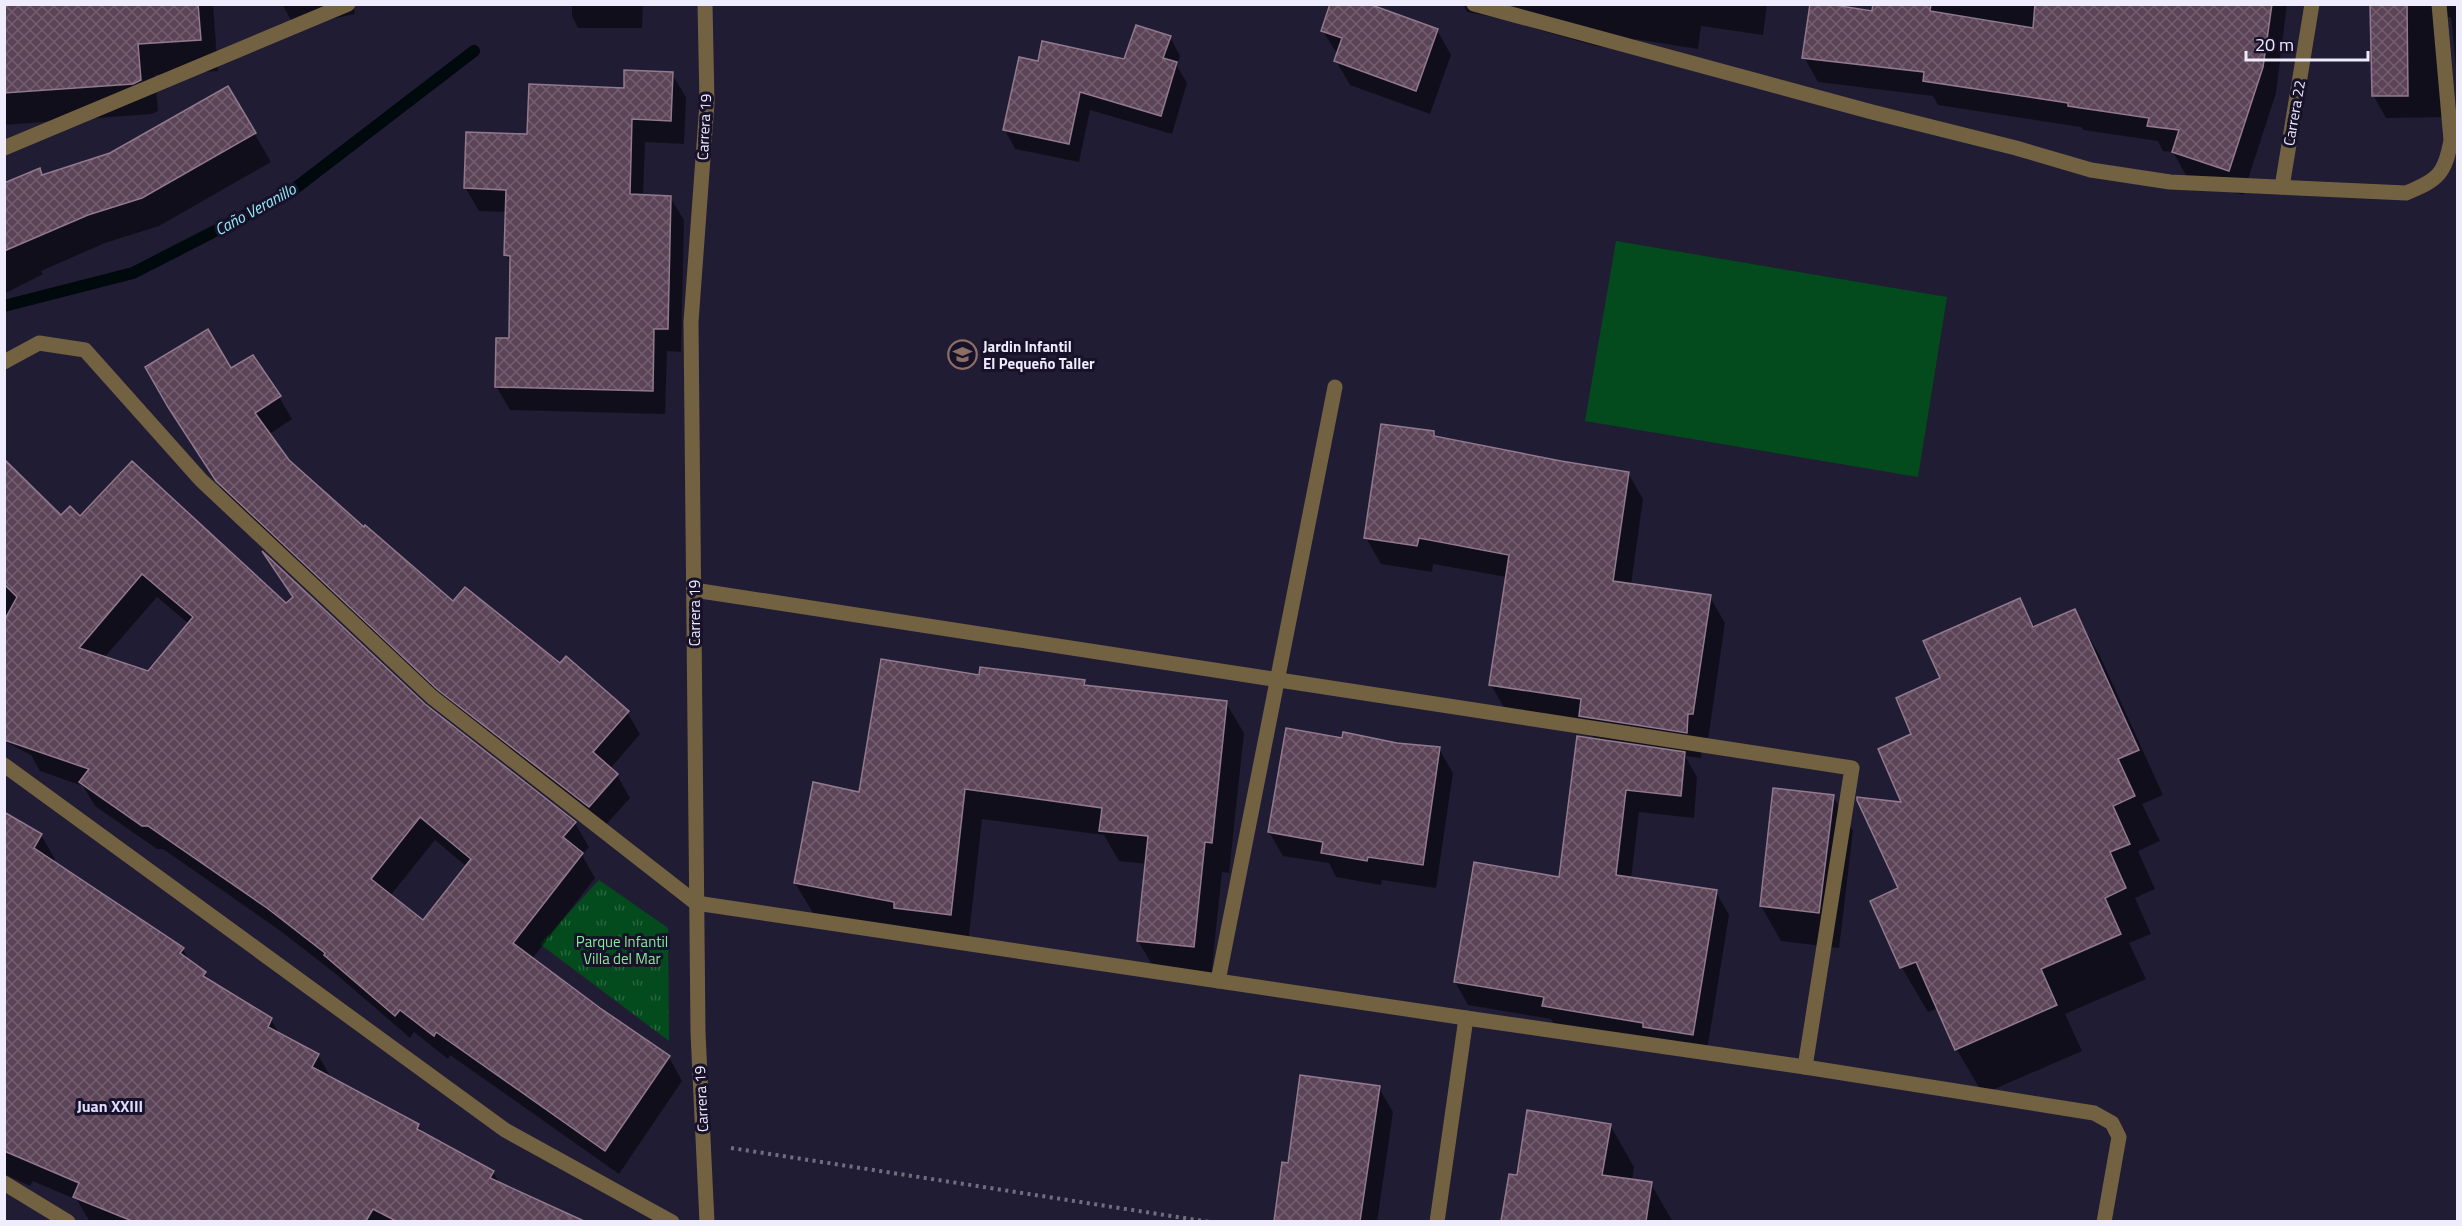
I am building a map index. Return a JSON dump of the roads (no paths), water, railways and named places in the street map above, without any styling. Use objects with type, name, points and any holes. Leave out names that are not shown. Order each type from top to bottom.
[{"type":"street","points":[[4,148],[348,4]]},
{"type":"street","name":"Carrera 19","points":[[705,4],[707,103],[691,322],[698,1034],[707,1221]]},
{"type":"street","points":[[1474,4],[2091,170],[2170,182],[2406,193],[2431,183],[2447,162],[2451,140],[2439,4]]},
{"type":"street","name":"Carrera 22","points":[[2282,187],[2312,4]]},
{"type":"street","points":[[4,362],[39,343],[85,350],[201,480],[432,697],[696,903],[1466,1018],[1805,1066],[2094,1113],[2112,1123],[2119,1137],[2103,1221]]},
{"type":"street","points":[[1218,981],[1335,387]]},
{"type":"street","points":[[694,590],[1852,768],[1805,1066]]},
{"type":"street","points":[[4,765],[505,1130],[672,1221]]},
{"type":"street","points":[[1437,1221],[1466,1018]]},
{"type":"street","points":[[4,1183],[68,1221]]},
{"type":"waterway","name":"Caño Veranillo","points":[[4,306],[133,273],[289,193],[474,51]]},
{"type":"place","name":"Jardin Infantil El Pequeño Taller","points":[[962,355]]},
{"type":"district","name":"Juan XXIII","points":[[110,1106]]},
{"type":"park label","name":"Parque Infantil Villa del Mar","points":[[622,950]]}]
